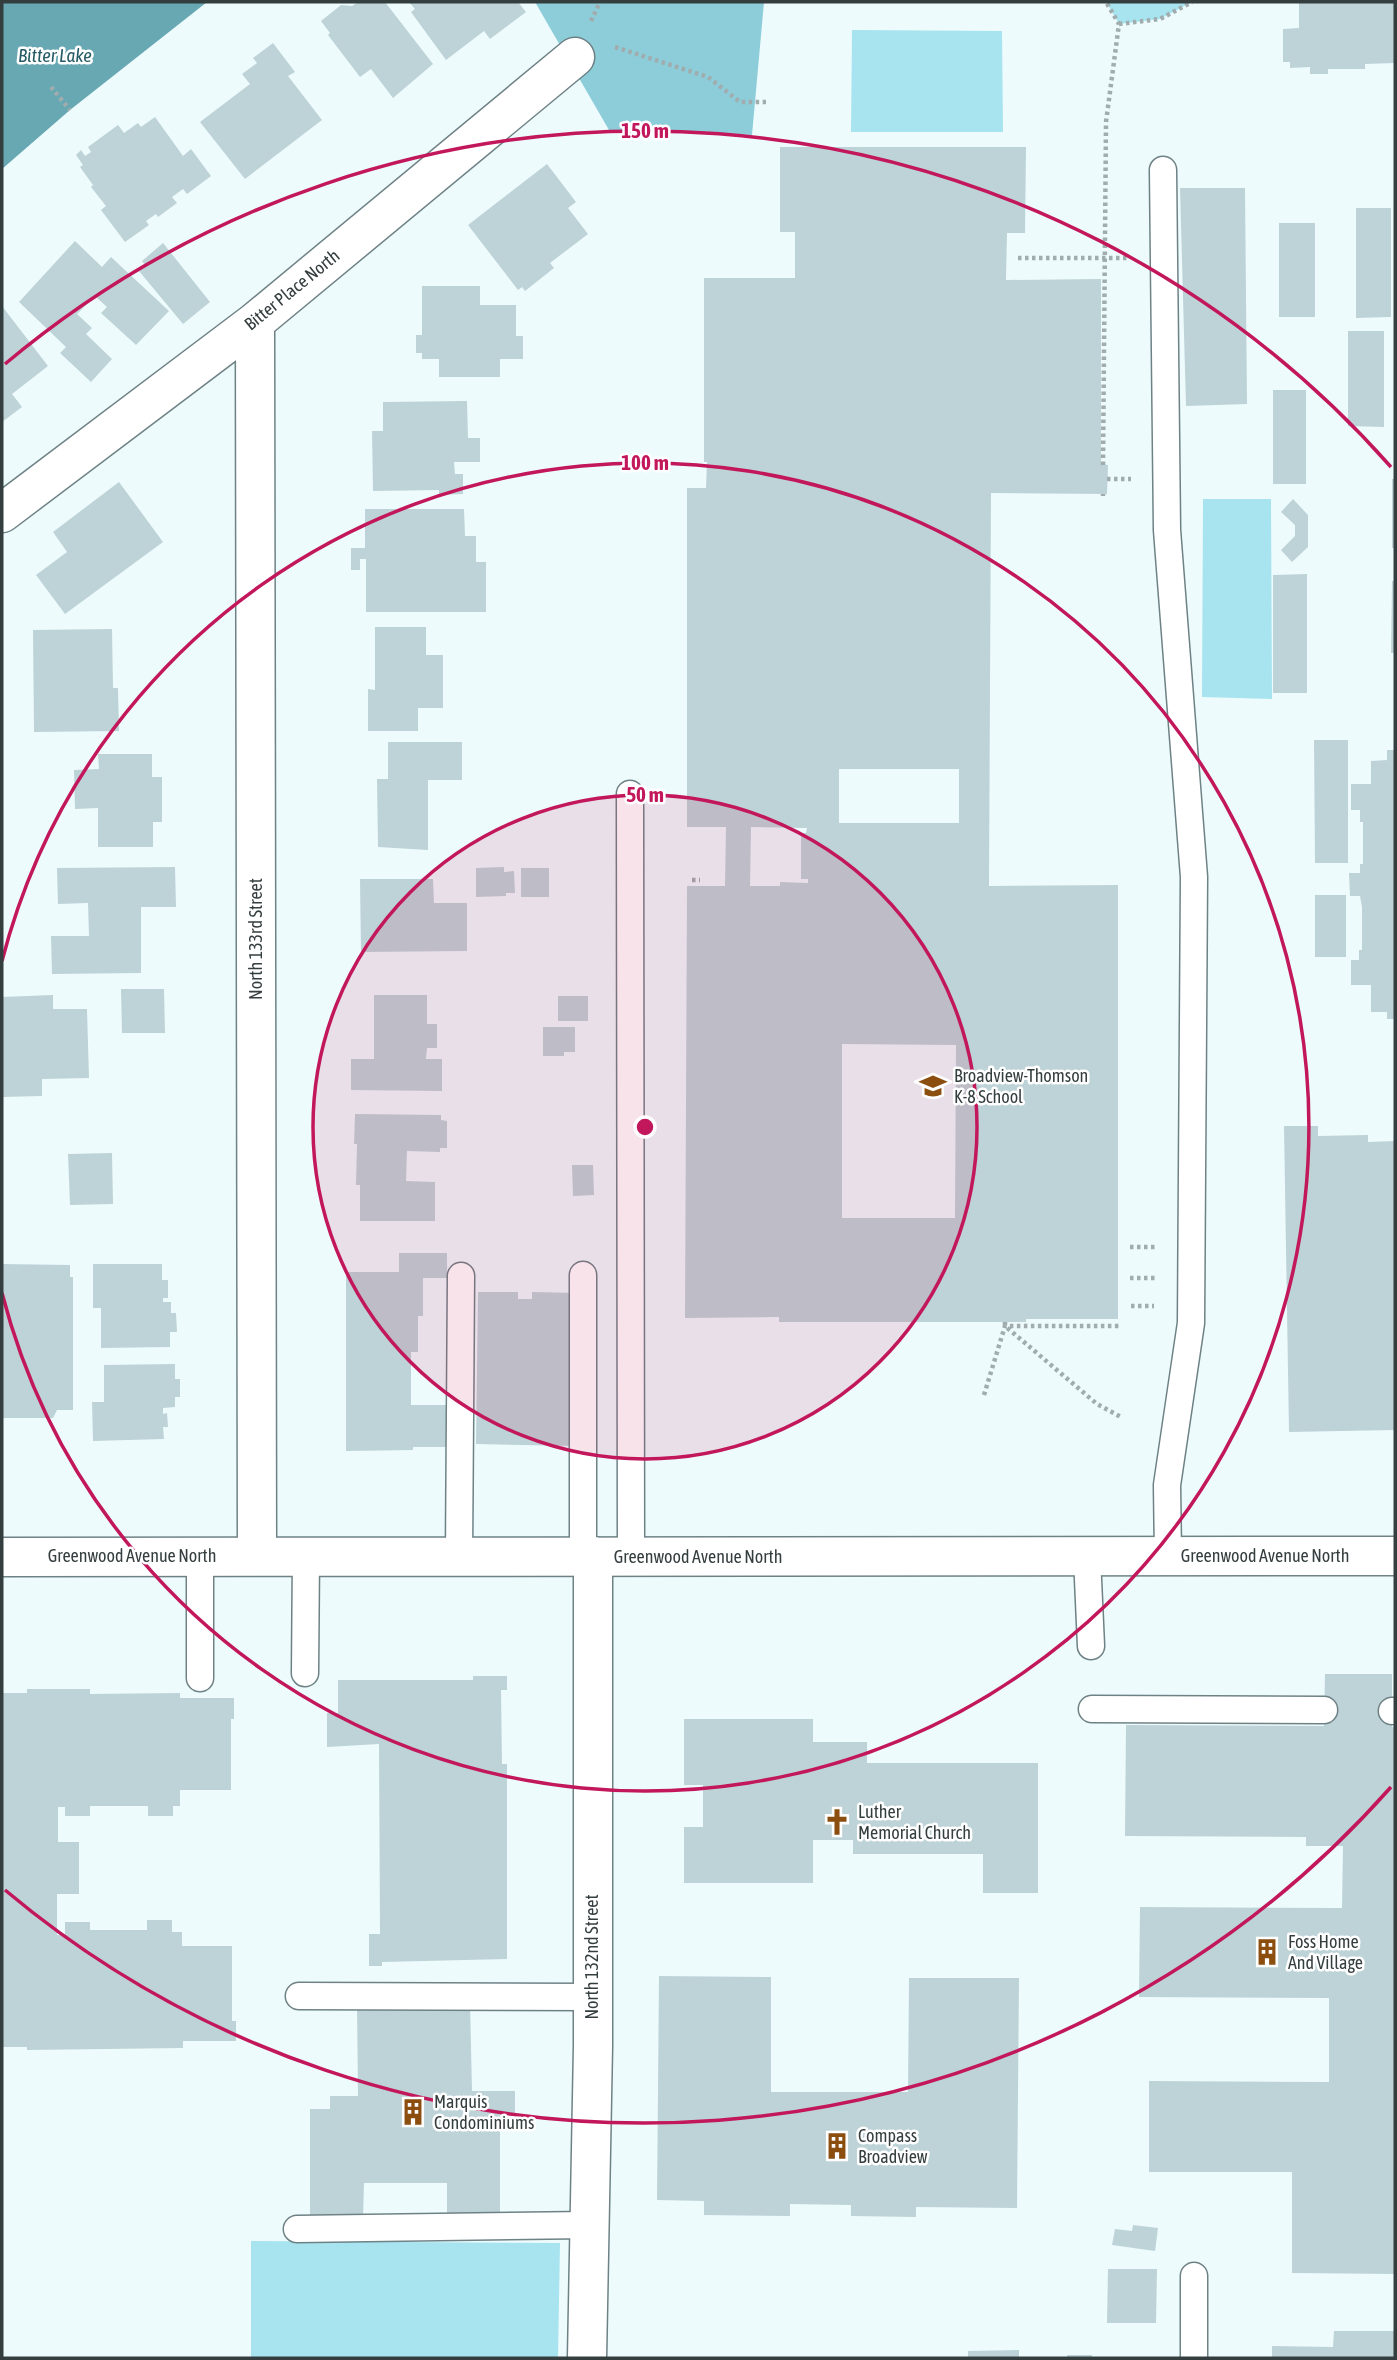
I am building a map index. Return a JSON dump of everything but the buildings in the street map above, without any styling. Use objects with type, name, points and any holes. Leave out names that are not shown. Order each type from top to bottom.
[{"type":"street","name":"Bitter Place North","points":[[2,513],[255,322],[592,51]]},
{"type":"street","name":"North 133rd Street","points":[[255,322],[257,1555]]},
{"type":"street","name":"North 132nd Street","points":[[587,2358],[592,1997],[588,1556]]},
{"type":"street","name":"Greenwood Avenue North","points":[[2,1557],[1395,1556]]},
{"type":"lane","points":[[1163,170],[1167,530],[1194,877],[1191,1323],[1167,1485],[1168,1556]]},
{"type":"lane","points":[[630,794],[631,1557]]},
{"type":"lane","points":[[583,1275],[588,1556]]},
{"type":"lane","points":[[459,1556],[461,1276]]},
{"type":"lane","points":[[305,1673],[306,1555]]},
{"type":"lane","points":[[200,1556],[200,1678]]},
{"type":"lane","points":[[1087,1557],[1091,1646]]},
{"type":"lane","points":[[1092,1709],[1324,1710]]},
{"type":"lane","points":[[299,1996],[592,1997]]},
{"type":"lane","points":[[297,2228],[588,2225]]},
{"type":"lane","points":[[1194,2276],[1194,2358]]},
{"type":"path","points":[[1104,465],[1109,258],[1107,122],[1119,24],[1105,2]]},
{"type":"path","points":[[1119,24],[1160,19],[1192,2]]},
{"type":"path","points":[[592,51],[708,77],[740,103],[765,103]]},
{"type":"path","points":[[51,87],[70,110]]},
{"type":"path","points":[[1018,258],[1109,258]]},
{"type":"path","points":[[692,880],[700,880]]},
{"type":"path","points":[[1130,1247],[1166,1247]]},
{"type":"path","points":[[1130,1278],[1166,1278]]},
{"type":"path","points":[[1131,1306],[1166,1306]]},
{"type":"path","points":[[1005,1324],[1121,1326]]},
{"type":"path","points":[[984,1395],[1005,1324]]},
{"type":"path","points":[[1005,1324],[1097,1404],[1121,1417]]},
{"type":"shaded area","points":[[535,2],[764,2],[752,135],[609,130]]},
{"type":"shaded area","points":[[1106,2],[1192,2],[1160,19],[1119,24]]},
{"type":"shaded area","points":[[852,30],[1002,31],[1003,132],[851,132]]},
{"type":"shaded area","points":[[1203,499],[1271,499],[1272,699],[1202,697]]},
{"type":"shaded area","points":[[251,2241],[560,2243],[558,2358],[251,2358]]},
{"type":"water","name":"Bitter Lake","points":[[2,2],[207,2],[70,110],[2,169]]},
{"type":"place","name":"Broadview-Thomson K-8 School","points":[[933,1086]]},
{"type":"place","name":"Luther Memorial Church","points":[[837,1822]]},
{"type":"place","name":"Foss Home And Village","points":[[1267,1952]]},
{"type":"place","name":"Marquis Condominiums","points":[[413,2112]]},
{"type":"place","name":"Compass Broadview","points":[[837,2146]]}]
